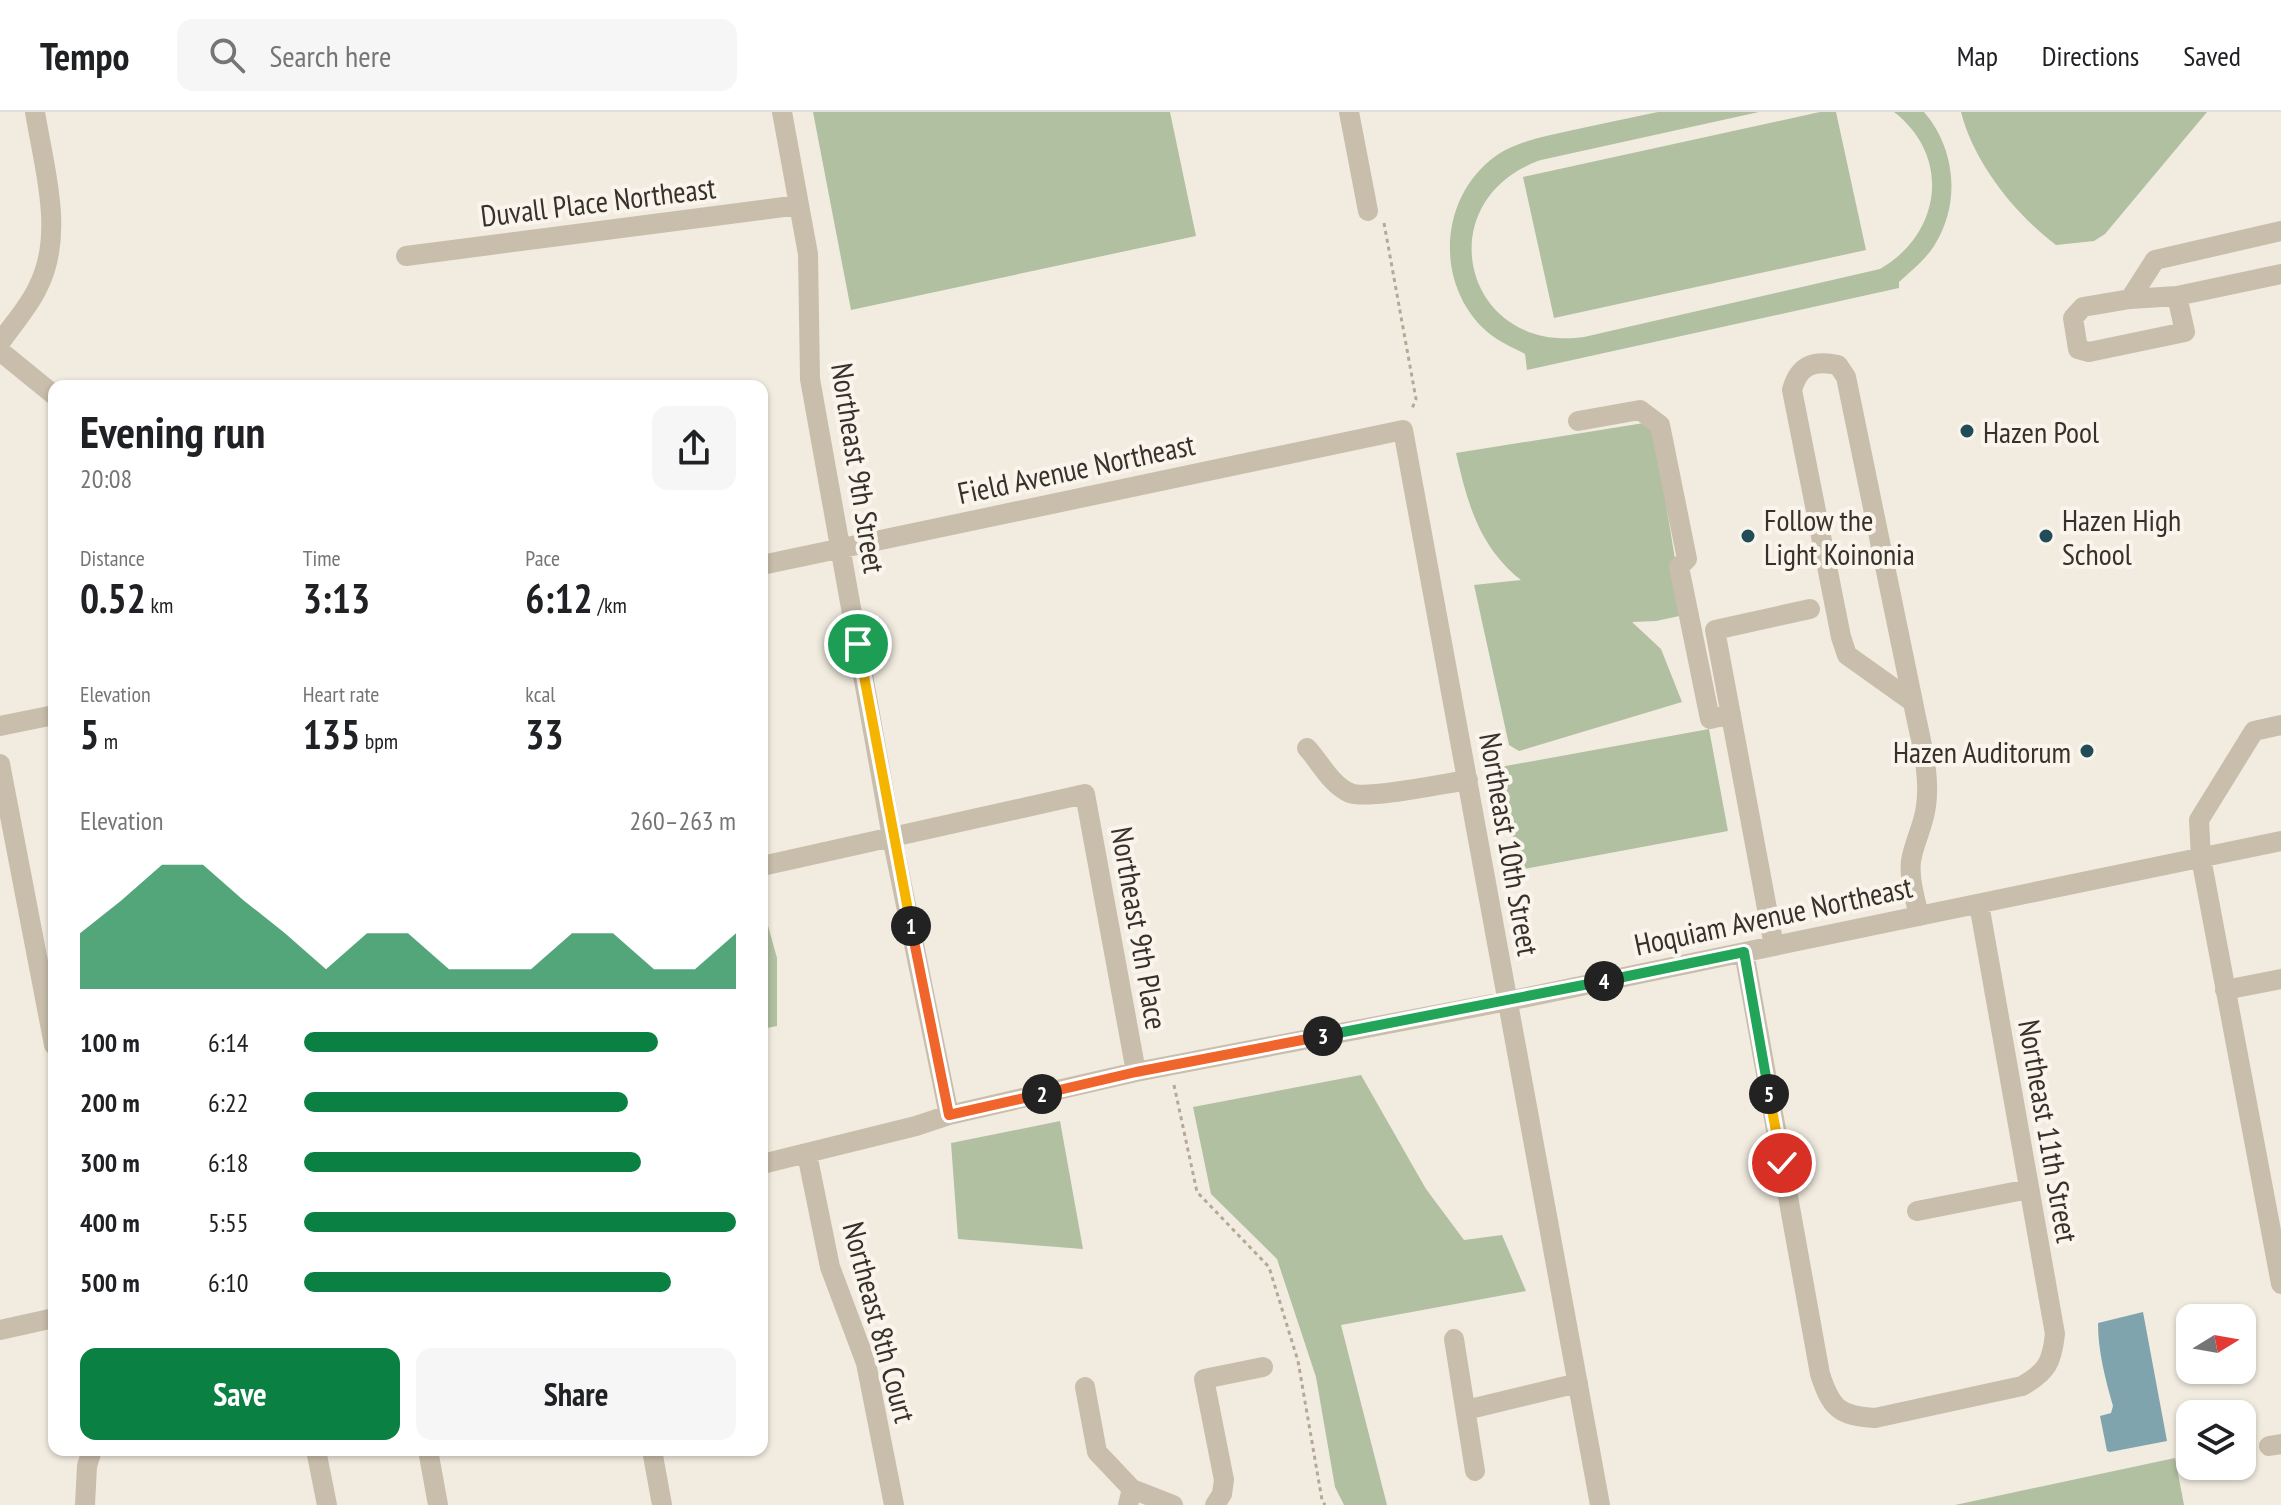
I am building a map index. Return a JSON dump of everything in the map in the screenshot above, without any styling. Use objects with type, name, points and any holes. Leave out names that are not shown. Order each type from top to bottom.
[{"type":"street","points":[[0,343],[39,287],[50,253],[52,213],[35,112]]},
{"type":"street","name":"Northeast 9th Street","points":[[782,112],[808,254],[810,379],[892,837],[949,1115]]},
{"type":"street","points":[[1349,112],[1368,211]]},
{"type":"street","name":"Duvall Place Northeast","points":[[406,256],[799,205]]},
{"type":"street","points":[[2130,299],[2155,260],[2281,231]]},
{"type":"street","points":[[2177,296],[2185,332],[2089,352],[2078,349],[2073,318],[2083,307],[2130,299],[2177,296],[2281,274]]},
{"type":"street","points":[[0,351],[48,390]]},
{"type":"street","points":[[1913,702],[1847,655],[1841,637],[1792,390],[1795,378],[1802,369],[1812,365],[1838,365],[1846,377],[1913,702],[1927,776],[1926,808],[1910,873],[1919,916]]},
{"type":"street","points":[[1578,421],[1640,410],[1660,425],[1687,559],[1679,567],[1710,719],[1731,714]]},
{"type":"street","name":"Field Avenue Northeast","points":[[768,564],[1403,430]]},
{"type":"street","name":"Northeast 10th Street","points":[[1403,430],[1600,1505]]},
{"type":"street","points":[[1774,946],[1715,630],[1810,609]]},
{"type":"street","points":[[0,726],[48,716]]},
{"type":"street","points":[[2281,725],[2254,731],[2199,820],[2201,858],[2225,990],[2271,1178],[2281,1284]]},
{"type":"street","points":[[1307,748],[1331,778],[1351,793],[1379,794],[1468,780]]},
{"type":"street","points":[[0,764],[48,1014]]},
{"type":"street","name":"Northeast 9th Place","points":[[892,837],[1085,794],[1136,1072]]},
{"type":"street","points":[[768,865],[892,837]]},
{"type":"street","name":"Hoquiam Avenue Northeast","points":[[768,1163],[949,1115],[1136,1072],[1508,1001],[2281,841]]},
{"type":"street","name":"Northeast 11th Street","points":[[1744,952],[1820,1374],[1827,1397],[1840,1411],[1855,1417],[1875,1418],[2022,1386],[2047,1367],[2053,1353],[2055,1334],[1979,904]]},
{"type":"street","points":[[2225,990],[2281,979]]},
{"type":"street","name":"Northeast 8th Court","points":[[807,1154],[830,1267],[866,1363],[894,1505]]},
{"type":"street","points":[[1917,1211],[2029,1189]]},
{"type":"street","points":[[0,1330],[48,1319]]},
{"type":"street","points":[[1454,1339],[1475,1471]]},
{"type":"street","points":[[1215,1505],[1222,1494],[1224,1480],[1204,1379],[1263,1367]]},
{"type":"street","points":[[1466,1410],[1578,1383]]},
{"type":"street","points":[[1085,1387],[1097,1452],[1130,1497],[1173,1505]]},
{"type":"street","points":[[85,1505],[90,1456]]},
{"type":"street","points":[[317,1456],[327,1505]]},
{"type":"street","points":[[429,1456],[438,1505]]},
{"type":"street","points":[[653,1456],[662,1505]]},
{"type":"path","points":[[1368,211],[1386,224],[1416,399],[1403,430]]},
{"type":"path","points":[[1170,1066],[1197,1192],[1269,1267],[1298,1361],[1325,1505]]},
{"type":"green space","points":[[813,112],[1170,112],[1196,236],[851,310]]},
{"type":"green space","points":[[1658,112],[1759,112],[1541,160],[1505,180],[1482,206],[1472,238],[1474,270],[1487,299],[1510,322],[1542,336],[1584,337],[1880,269],[1900,254],[1916,236],[1927,216],[1932,194],[1931,172],[1925,151],[1913,130],[1894,112],[1924,112],[1943,143],[1951,177],[1951,195],[1943,230],[1926,256],[1899,282],[1899,288],[1527,370],[1525,354],[1483,328],[1467,308],[1456,286],[1450,238],[1464,192],[1478,172],[1497,155],[1515,146]]},
{"type":"green space","points":[[1820,112],[1836,112],[1866,250],[1554,318],[1523,177]]},
{"type":"green space","points":[[1961,112],[2207,112],[2105,234],[2094,241],[2056,245],[2011,203],[1998,186],[1976,150]]},
{"type":"green space","points":[[1644,423],[1654,429],[1684,615],[1632,622],[1661,649],[1682,702],[1519,751],[1509,745],[1474,585],[1521,580],[1485,538],[1470,506],[1456,453]]},
{"type":"green space","points":[[1709,729],[1728,831],[1519,870],[1500,767]]},
{"type":"green space","points":[[768,926],[777,958],[777,1026],[768,1028]]},
{"type":"green space","points":[[1361,1075],[1426,1189],[1464,1240],[1502,1235],[1526,1291],[1341,1325],[1387,1505],[1344,1505],[1335,1487],[1316,1377],[1277,1259],[1211,1194],[1193,1107]]},
{"type":"green space","points":[[1060,1121],[1083,1249],[958,1239],[951,1143]]},
{"type":"green space","points":[[2175,1458],[2176,1480],[2179,1480],[2184,1505],[1955,1505]]},
{"type":"water","points":[[2143,1312],[2167,1441],[2110,1452],[2107,1451],[2100,1416],[2111,1413],[2113,1406],[2102,1364],[2098,1323]]},
{"type":"place","name":"Hazen Pool","points":[[1967,431]]},
{"type":"place","name":"Follow the Light Koinonia","points":[[1748,536]]},
{"type":"place","name":"Hazen High School","points":[[2046,536]]},
{"type":"place","name":"Hazen Auditorum","points":[[2087,751]]},
{"type":"route","points":[[858,644],[892,837],[949,1115],[1136,1072],[1744,952],[1782,1163]]}]
